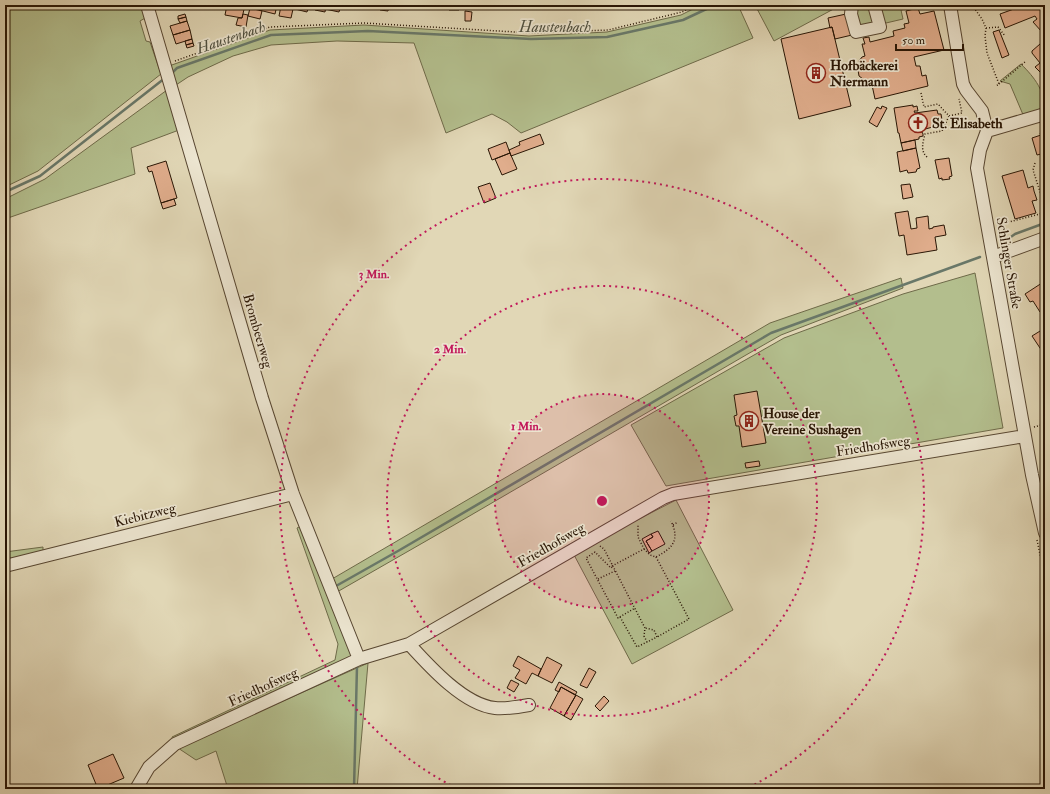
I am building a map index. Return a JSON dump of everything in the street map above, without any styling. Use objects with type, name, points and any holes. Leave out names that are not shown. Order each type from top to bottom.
[{"type":"street","name":"Brombeerweg","points":[[147,5],[262,398],[293,494],[359,659]]},
{"type":"street","points":[[852,5],[851,14],[856,32],[880,27],[874,5]]},
{"type":"street","points":[[950,5],[963,84],[982,111],[987,131],[1045,114]]},
{"type":"street","name":"Schlinger Straße","points":[[987,131],[980,150],[977,168],[1025,436],[1045,533]]},
{"type":"street","points":[[993,257],[1045,238]]},
{"type":"street","name":"Friedhofsweg","points":[[136,789],[149,767],[175,744],[359,659],[409,644],[663,498],[673,494],[1025,436]]},
{"type":"street","name":"Kiebitzweg","points":[[5,566],[293,494]]},
{"type":"street","points":[[409,644],[445,682],[475,702],[494,708],[529,706]]},
{"type":"path","points":[[164,67],[270,27],[364,23],[532,34],[608,30],[682,12],[695,5]]},
{"type":"path","points":[[972,5],[982,19],[986,28],[985,36],[987,53],[999,84]]},
{"type":"path","points":[[986,28],[998,27],[1005,36]]},
{"type":"path","points":[[996,86],[1026,61]]},
{"type":"path","points":[[921,94],[924,106],[938,104],[949,116]]},
{"type":"path","points":[[949,116],[962,113]]},
{"type":"path","points":[[927,157],[924,154],[922,145],[925,134],[942,131],[949,116]]},
{"type":"path","points":[[1042,162],[1045,170]]},
{"type":"path","points":[[986,219],[1009,222],[1040,214],[1045,208],[1033,170],[1035,163]]},
{"type":"path","points":[[656,557],[671,547],[676,534],[671,521]]},
{"type":"path","points":[[673,525],[678,522]]},
{"type":"path","points":[[638,537],[644,549],[650,555],[656,557],[689,619],[637,647],[620,617],[618,618],[586,558],[595,552],[611,568],[644,549]]},
{"type":"path","points":[[591,539],[604,549],[645,628],[644,636],[647,642]]},
{"type":"path","points":[[598,579],[615,571]]},
{"type":"path","points":[[620,617],[635,608]]},
{"type":"path","points":[[645,628],[654,630],[657,637]]},
{"type":"green space","points":[[5,5],[143,5],[147,17],[140,21],[146,41],[150,42],[161,74],[38,171],[5,187]]},
{"type":"green space","points":[[701,5],[738,5],[753,38],[521,133],[507,122],[492,114],[446,133],[414,43],[337,41],[271,45],[233,56],[188,77],[176,85],[169,66],[270,30],[364,25],[529,36],[607,32],[681,15]]},
{"type":"green space","points":[[755,5],[841,5],[774,41]]},
{"type":"green space","points":[[857,5],[870,5],[874,22],[860,26],[855,9]]},
{"type":"green space","points":[[879,5],[925,5],[901,10],[903,19],[886,23],[883,21]]},
{"type":"green space","points":[[1021,64],[1031,74],[1038,85],[1045,104],[1045,111],[1024,117],[1010,84],[1000,81]]},
{"type":"green space","points":[[167,90],[179,130],[131,148],[135,174],[5,219],[5,199],[45,179]]},
{"type":"green space","points":[[975,273],[1003,428],[666,486],[631,425],[784,338],[903,294]]},
{"type":"green space","points":[[901,278],[903,288],[781,335],[337,592],[332,579],[770,323]]},
{"type":"green space","points":[[676,500],[733,610],[632,664],[573,553]]},
{"type":"green space","points":[[303,525],[357,658],[173,742],[172,737],[335,660],[338,644],[297,528]]},
{"type":"green space","points":[[43,547],[43,553],[5,562],[5,552]]},
{"type":"green space","points":[[368,663],[357,789],[228,789],[216,751],[196,760],[178,748]]},
{"type":"building","points":[[227,5],[232,7],[233,5],[245,5],[242,18],[225,15]]},
{"type":"building","points":[[260,5],[277,5],[275,14],[259,10]]},
{"type":"building","points":[[292,5],[309,5],[307,12],[291,8]]},
{"type":"building","points":[[316,5],[326,5],[325,12],[315,10]]},
{"type":"building","points":[[326,5],[341,5],[339,12],[325,9]]},
{"type":"building","points":[[381,5],[389,5],[388,11],[380,10]]},
{"type":"building","points":[[389,5],[399,5],[398,8]]},
{"type":"building","points":[[449,5],[459,5],[459,10],[449,10]]},
{"type":"building","points":[[1025,5],[1045,5],[1045,30],[1042,32],[1033,22],[1037,19],[1035,16],[1005,28],[1000,14]]},
{"type":"building","points":[[281,6],[293,9],[291,18],[279,16]]},
{"type":"building","points":[[250,8],[262,11],[260,19],[248,16]]},
{"type":"building","points":[[918,8],[920,14],[934,11],[944,50],[914,57],[916,66],[920,66],[922,76],[926,75],[928,86],[875,99],[872,85],[869,86],[864,83],[863,79],[859,76],[858,70],[861,66],[859,61],[865,56],[862,44],[865,44],[863,38],[869,37],[870,42],[894,36],[893,31],[905,28],[904,24],[909,23],[906,11]]},
{"type":"building","points":[[465,11],[472,12],[471,21],[465,21]]},
{"type":"building","points":[[185,14],[186,17],[178,19],[178,16]]},
{"type":"building","points":[[243,14],[248,15],[246,27],[236,25],[238,18],[242,18]]},
{"type":"building","points":[[846,14],[852,35],[835,39],[832,27],[830,28],[828,18]]},
{"type":"building","points":[[186,17],[187,21],[180,23],[178,19]]},
{"type":"building","points":[[187,21],[190,30],[173,35],[170,26]]},
{"type":"building","name":"Hofbäckerei Niermann","points":[[832,27],[851,106],[799,119],[781,39]]},
{"type":"building","points":[[190,30],[192,39],[176,44],[173,35]]},
{"type":"building","points":[[999,30],[1009,55],[1002,58],[993,32]]},
{"type":"building","points":[[192,39],[193,43],[186,45],[185,41]]},
{"type":"building","points":[[1045,40],[1045,73],[1042,74],[1035,67],[1040,63],[1032,51],[1040,44],[1041,45]]},
{"type":"building","points":[[193,43],[194,46],[187,48],[186,45]]},
{"type":"building","name":"St. Elisabeth","points":[[913,105],[913,107],[917,106],[918,111],[914,111],[915,113],[937,110],[938,114],[941,114],[942,120],[939,121],[940,125],[918,131],[922,132],[923,134],[923,136],[919,137],[919,139],[901,143],[894,108]]},
{"type":"building","points":[[882,106],[887,108],[877,127],[869,122],[877,107],[881,109]]},
{"type":"building","points":[[1045,132],[1045,153],[1037,155],[1032,138]]},
{"type":"building","points":[[540,134],[544,144],[511,156],[509,150],[520,145],[519,142]]},
{"type":"building","points":[[915,140],[916,148],[903,151],[901,143]]},
{"type":"building","points":[[506,142],[510,153],[492,160],[488,149]]},
{"type":"building","points":[[916,148],[920,168],[917,169],[916,172],[908,173],[907,170],[900,172],[897,152]]},
{"type":"building","points":[[510,153],[517,169],[502,175],[495,159]]},
{"type":"building","points":[[949,158],[952,176],[949,177],[950,179],[939,179],[935,160]]},
{"type":"building","points":[[166,161],[177,198],[161,203],[152,171],[149,172],[147,167]]},
{"type":"building","points":[[1023,170],[1028,188],[1033,186],[1037,200],[1032,201],[1036,213],[1015,219],[1002,176]]},
{"type":"building","points":[[490,183],[496,198],[484,203],[478,187]]},
{"type":"building","points":[[910,184],[913,197],[903,199],[901,185]]},
{"type":"building","points":[[174,199],[176,205],[163,209],[161,203]]},
{"type":"building","points":[[908,211],[911,229],[917,228],[916,218],[928,216],[929,229],[944,225],[946,235],[935,237],[937,250],[907,255],[904,235],[899,236],[895,213]]},
{"type":"building","points":[[1045,281],[1045,309],[1040,312],[1033,301],[1030,302],[1025,294]]},
{"type":"building","points":[[1045,328],[1045,349],[1042,351],[1032,336]]},
{"type":"building","name":"House der Vereine Sushagen","points":[[757,391],[766,443],[742,447],[739,426],[736,426],[734,416],[737,415],[734,395]]},
{"type":"building","points":[[759,461],[760,466],[746,468],[745,463]]},
{"type":"building","points":[[658,531],[665,544],[652,551],[646,541],[653,537],[651,534]]},
{"type":"building","points":[[651,534],[653,537],[646,541],[652,551],[649,553],[642,539]]},
{"type":"building","points":[[518,656],[541,669],[538,676],[532,673],[526,684],[515,678],[520,670],[513,666]]},
{"type":"building","points":[[547,657],[562,665],[552,683],[538,676]]},
{"type":"building","points":[[589,668],[596,672],[587,688],[580,685]]},
{"type":"building","points":[[511,680],[519,684],[514,692],[507,688]]},
{"type":"building","points":[[559,682],[577,692],[575,695],[561,687],[559,692],[555,690]]},
{"type":"building","points":[[561,687],[576,695],[564,716],[550,708]]},
{"type":"building","points":[[576,695],[583,699],[571,720],[564,716]]},
{"type":"building","points":[[604,696],[609,701],[600,711],[595,706]]},
{"type":"building","points":[[113,754],[124,778],[98,789],[88,765]]},
{"type":"waterway","name":"Haustenbach","points":[[171,74],[177,68],[271,35],[368,31],[531,39],[607,37],[683,20],[715,5]]},
{"type":"waterway","name":"Haustenbach","points":[[5,192],[40,176],[165,78]]},
{"type":"waterway","points":[[1001,244],[1015,234],[1045,223]]},
{"type":"waterway","points":[[336,586],[771,333],[980,257]]},
{"type":"waterway","points":[[354,789],[357,666]]},
{"type":"place","name":"Hofbäckerei Niermann","points":[[816,73]]},
{"type":"place","name":"St. Elisabeth","points":[[918,123]]},
{"type":"place","name":"House der Vereine Sushagen","points":[[749,421]]}]
